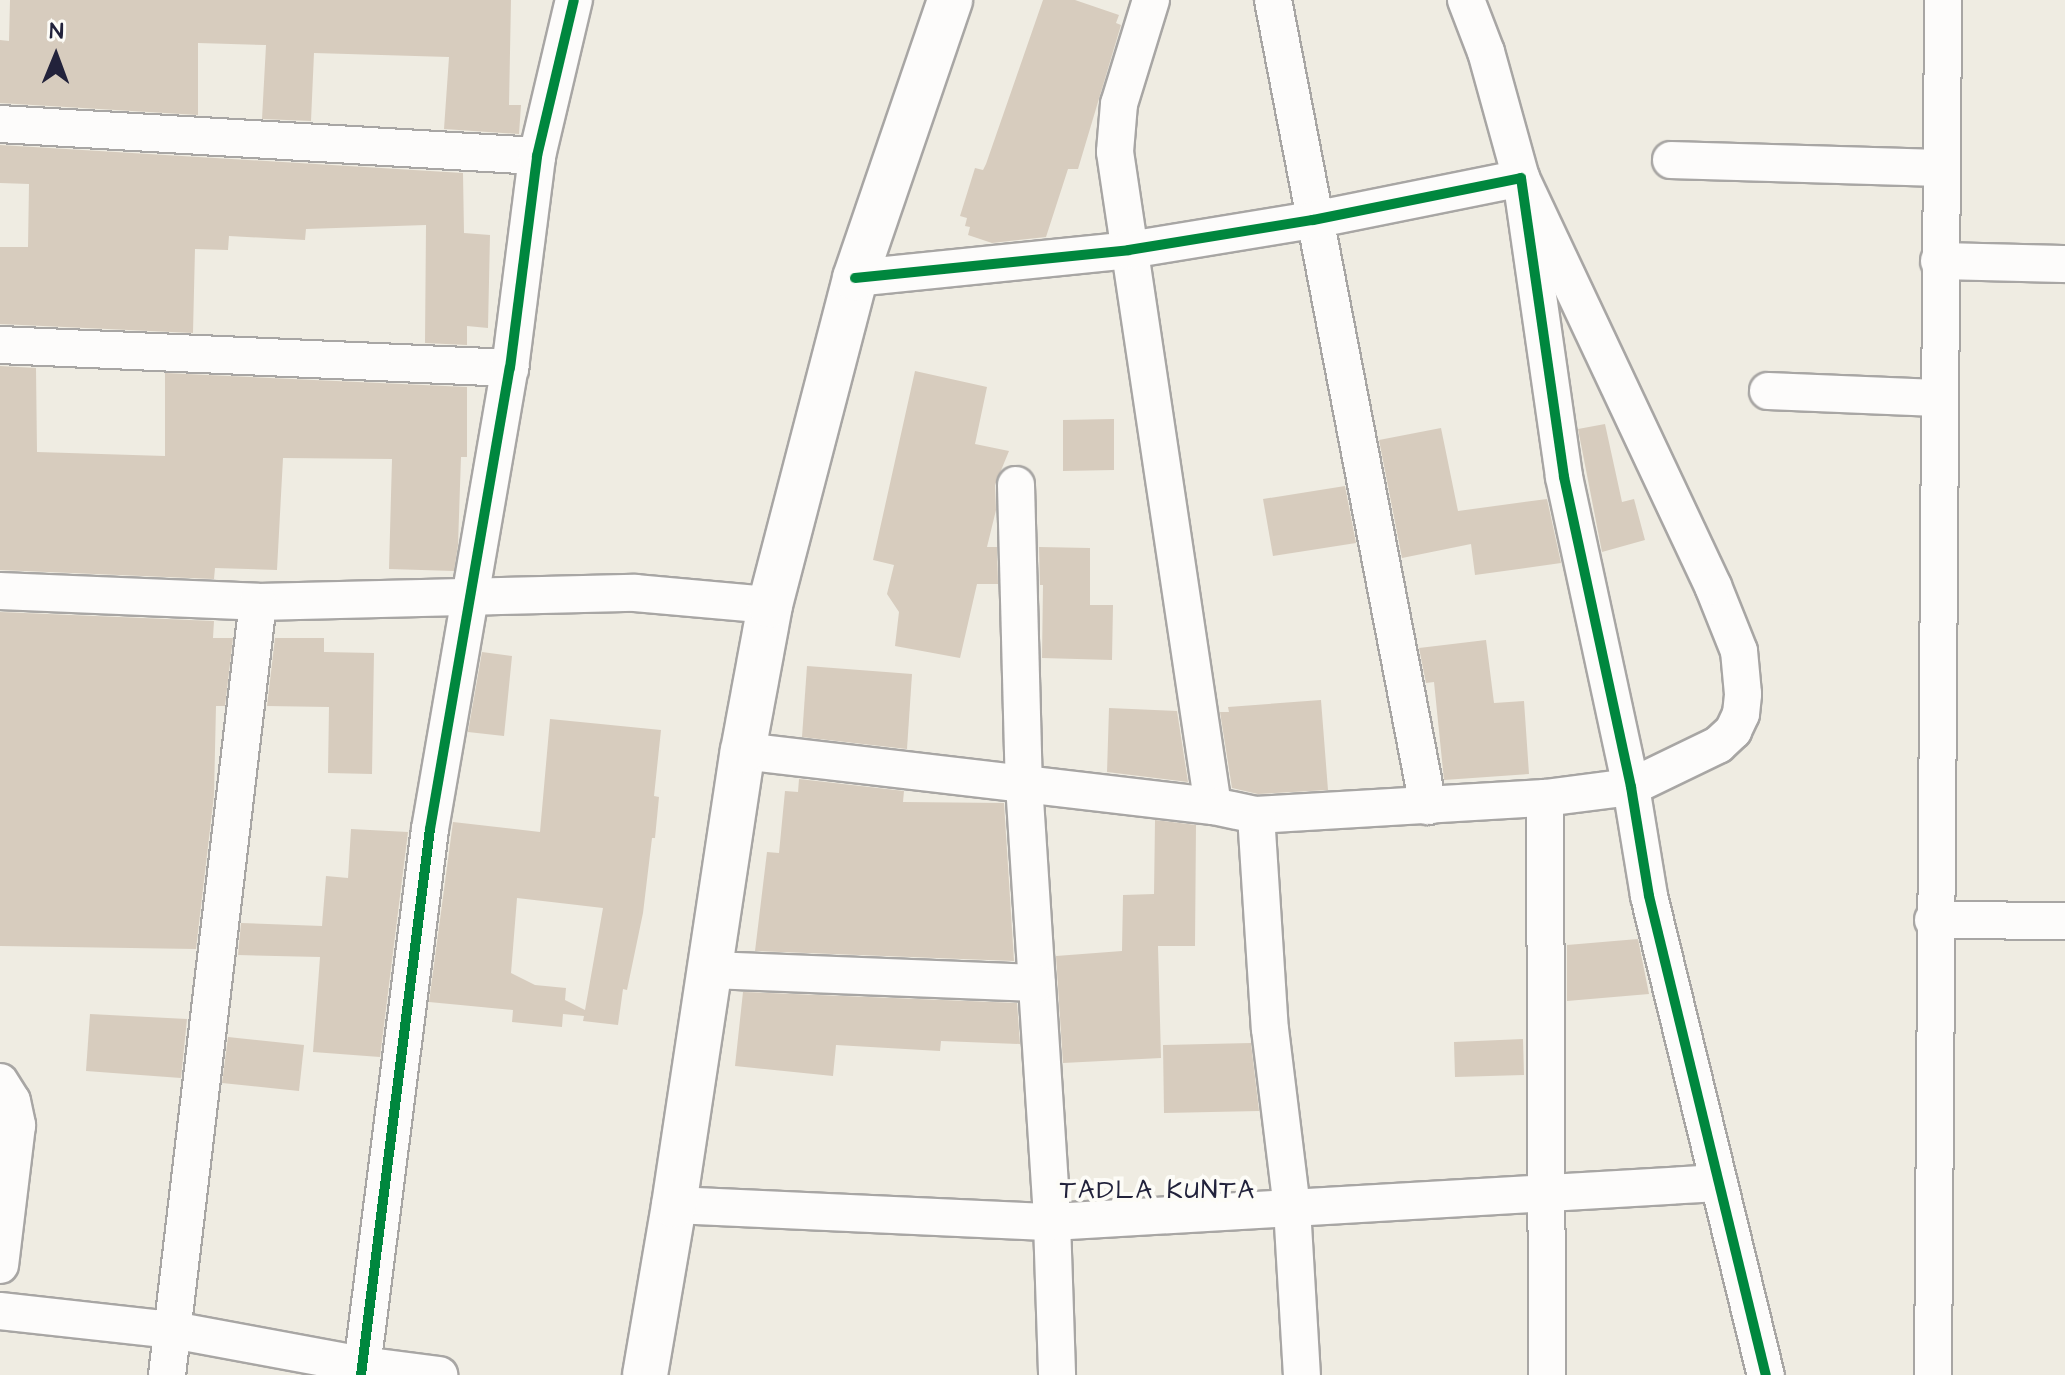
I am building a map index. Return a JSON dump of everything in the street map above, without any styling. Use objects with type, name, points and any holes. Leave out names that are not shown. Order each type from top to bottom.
[{"type":"main road","points":[[645,1375],[743,751],[770,605],[855,278],[950,0]]},
{"type":"street","points":[[361,1370],[430,829],[510,368],[537,156],[574,0]]},
{"type":"street","points":[[1151,0],[1118,116],[1115,152],[1213,806]]},
{"type":"street","points":[[1273,0],[1428,806]]},
{"type":"street","points":[[1466,0],[1486,52],[1521,178],[1564,477],[1631,787],[1649,896],[1766,1375]]},
{"type":"street","points":[[1933,1375],[1933,920],[1943,0]]},
{"type":"street","points":[[0,124],[537,156]]},
{"type":"street","points":[[1671,160],[1939,168]]},
{"type":"street","points":[[855,278],[1129,250],[1313,220],[1521,178]]},
{"type":"street","points":[[743,751],[1213,806],[1256,815],[1545,798],[1631,787],[1718,745],[1733,731],[1741,714],[1743,694],[1739,651],[1713,586],[1521,178]]},
{"type":"street","points":[[1939,261],[2065,264]]},
{"type":"street","points":[[0,345],[510,368]]},
{"type":"street","points":[[1768,391],[1937,398]]},
{"type":"street","points":[[1016,485],[1024,784],[1052,1222],[1057,1375]]},
{"type":"street","points":[[0,591],[258,602],[635,593],[770,605]]},
{"type":"street","points":[[167,1375],[258,602]]},
{"type":"street","points":[[1545,798],[1547,1375]]},
{"type":"street","points":[[1256,815],[1270,1029],[1292,1208],[1302,1375]]},
{"type":"street","points":[[1933,920],[2065,921]]},
{"type":"street","points":[[710,970],[1037,983]]},
{"type":"street","points":[[0,1082],[12,1101],[17,1125],[0,1265]]},
{"type":"street","points":[[674,1205],[1052,1222],[1719,1183]]},
{"type":"street","points":[[0,1311],[173,1330],[361,1370],[439,1375]]},
{"type":"building","points":[[10,0],[511,0],[509,105],[521,105],[519,134],[444,129],[449,57],[314,53],[311,121],[262,119],[266,45],[198,43],[198,115],[0,103],[0,40],[9,41]]},
{"type":"building","points":[[1043,0],[1075,0],[1119,15],[1116,23],[1121,25],[1078,169],[1068,169],[1046,237],[992,243],[968,235],[970,227],[965,226],[967,218],[960,216],[975,168],[983,170],[986,164]]},
{"type":"building","points":[[0,145],[463,173],[464,233],[490,235],[488,328],[467,326],[467,345],[425,343],[426,225],[306,229],[305,240],[229,236],[228,250],[195,249],[193,333],[0,324],[0,247],[28,247],[29,184],[0,183]]},
{"type":"building","points":[[0,366],[36,368],[37,452],[165,456],[165,373],[467,387],[467,457],[461,457],[454,571],[389,569],[392,459],[283,458],[277,570],[215,568],[214,579],[0,570]]},
{"type":"building","points":[[915,371],[987,387],[975,444],[1009,451],[995,485],[996,510],[987,547],[997,547],[998,584],[977,584],[960,658],[895,646],[899,612],[887,594],[894,565],[873,560]]},
{"type":"building","points":[[1114,419],[1114,470],[1063,471],[1063,420]]},
{"type":"building","points":[[1605,424],[1622,502],[1634,499],[1645,540],[1602,552],[1578,429]]},
{"type":"building","points":[[1441,428],[1458,511],[1547,499],[1561,563],[1475,575],[1471,544],[1402,558],[1379,440]]},
{"type":"building","points":[[1345,486],[1356,543],[1273,556],[1263,499]]},
{"type":"building","points":[[1039,547],[1090,548],[1090,605],[1113,605],[1112,660],[1042,658],[1043,585],[1040,585]]},
{"type":"building","points":[[0,612],[214,621],[213,638],[233,638],[225,706],[216,706],[214,795],[196,949],[0,946]]},
{"type":"building","points":[[275,638],[324,638],[324,652],[374,653],[372,774],[328,773],[329,707],[267,706]]},
{"type":"building","points":[[1486,640],[1494,703],[1524,701],[1529,774],[1444,780],[1434,682],[1426,683],[1419,648]]},
{"type":"building","points":[[482,652],[512,656],[504,736],[468,732]]},
{"type":"building","points":[[807,666],[912,674],[907,749],[802,737]]},
{"type":"building","points":[[1321,700],[1328,790],[1258,794],[1232,788],[1220,712],[1229,712],[1228,707]]},
{"type":"building","points":[[1109,708],[1177,711],[1188,782],[1107,772]]},
{"type":"building","points":[[550,719],[661,730],[654,796],[659,797],[655,838],[652,838],[643,913],[627,990],[623,989],[618,1025],[583,1021],[584,1016],[563,1014],[562,1027],[512,1022],[513,1010],[429,1002],[453,822],[540,832]],"holes":[[[517,898],[603,908],[585,1010],[565,1000],[566,988],[535,985],[511,973]]]},
{"type":"building","points":[[799,779],[904,791],[903,802],[1004,803],[1014,961],[755,951],[767,852],[779,853],[785,791],[798,792]]},
{"type":"building","points":[[1155,820],[1196,825],[1195,946],[1158,946],[1161,1058],[1063,1063],[1056,956],[1122,951],[1123,895],[1154,894]]},
{"type":"building","points":[[351,829],[408,832],[380,1057],[313,1052],[320,957],[238,955],[241,923],[322,926],[326,876],[348,878]]},
{"type":"building","points":[[1638,939],[1649,994],[1567,1001],[1567,945]]},
{"type":"building","points":[[743,992],[1017,1003],[1020,1044],[941,1041],[940,1051],[836,1045],[833,1076],[735,1066]]},
{"type":"building","points":[[90,1014],[187,1019],[181,1078],[86,1071]]},
{"type":"building","points":[[228,1037],[304,1045],[299,1091],[222,1083]]},
{"type":"building","points":[[1523,1039],[1524,1075],[1455,1077],[1454,1042]]},
{"type":"building","points":[[1251,1043],[1259,1111],[1164,1113],[1163,1045]]},
{"type":"cycle path","points":[[361,1375],[430,829],[510,368],[537,156],[574,0]]},
{"type":"cycle path","points":[[855,278],[1129,250],[1313,220],[1521,178],[1564,477],[1631,787],[1649,896],[1766,1375]]},
{"type":"district","name":"TADLA KUNTA","points":[[1158,1191]]}]
